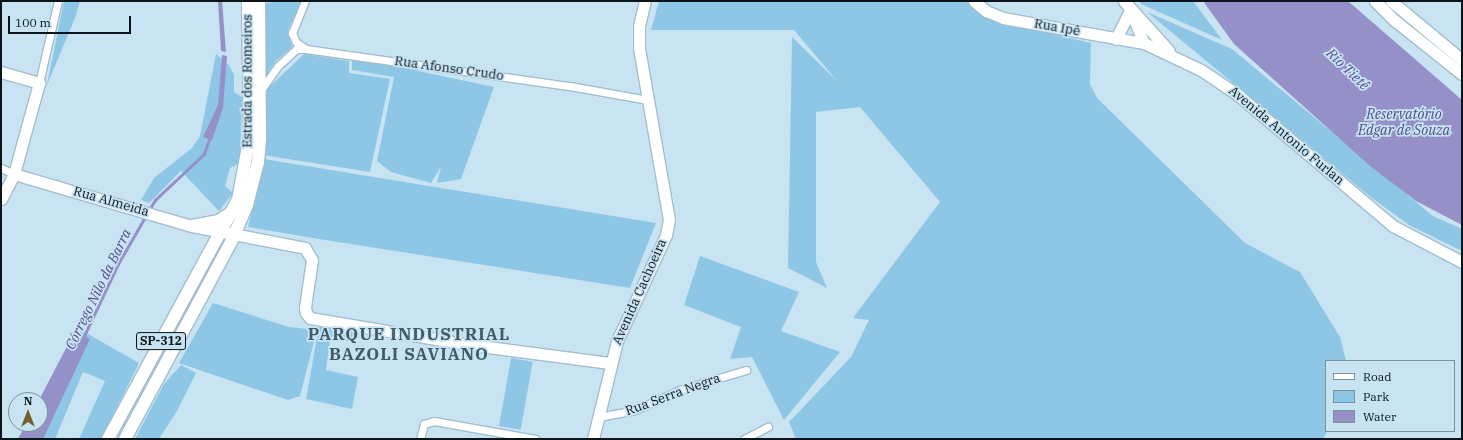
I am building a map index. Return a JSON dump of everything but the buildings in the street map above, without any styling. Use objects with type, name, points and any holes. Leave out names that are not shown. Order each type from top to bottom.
[{"type":"main road","name":"Estrada dos Romeiros","points":[[108,439],[216,244],[232,212],[242,183],[250,135],[248,1]]},
{"type":"main road","name":"Estrada dos Romeiros","points":[[126,439],[219,266],[247,205],[258,162],[260,92],[259,1]]},
{"type":"main road","points":[[192,226],[218,221],[232,212]]},
{"type":"main road","points":[[206,229],[216,244],[219,266]]},
{"type":"street","points":[[1,199],[14,174],[39,82],[58,1]]},
{"type":"street","points":[[306,1],[292,33],[296,42],[306,49]]},
{"type":"street","name":"Avenida Cachoeira","points":[[593,439],[610,363],[617,341],[666,235],[669,220],[638,37],[644,1]]},
{"type":"street","name":"Rua Ipê","points":[[974,1],[986,11],[1003,18],[1144,43]]},
{"type":"street","points":[[1375,1],[1406,30],[1462,74]]},
{"type":"street","points":[[1391,1],[1462,60]]},
{"type":"street","points":[[1116,39],[1126,4]]},
{"type":"street","points":[[1126,4],[1144,43]]},
{"type":"street","points":[[1126,4],[1174,56]]},
{"type":"street","name":"Avenida Antonio Furlan","points":[[1144,43],[1201,70],[1238,95],[1393,226],[1462,262]]},
{"type":"street","points":[[260,92],[278,66],[296,49],[306,49]]},
{"type":"street","name":"Rua Afonso Crudo","points":[[306,49],[570,86],[648,100]]},
{"type":"street","points":[[1,72],[39,82]]},
{"type":"street","name":"Rua Almeida","points":[[1,168],[14,174],[192,226],[296,245],[305,248],[310,254],[312,268],[305,307],[306,314],[310,318],[465,344],[610,363]]},
{"type":"street","name":"Rua Serra Negra","points":[[599,417],[635,410],[682,389],[746,370]]},
{"type":"street","points":[[420,439],[424,424],[434,421],[536,439]]},
{"type":"street","points":[[744,439],[768,428]]},
{"type":"green space","points":[[64,1],[80,1],[75,18],[47,85]]},
{"type":"green space","points":[[302,1],[288,30],[292,47],[275,62],[262,82],[263,3]]},
{"type":"green space","points":[[659,1],[970,1],[988,19],[1091,43],[1090,84],[1097,98],[1245,243],[1300,272],[1340,337],[1346,360],[1325,360],[1325,432],[1326,432],[1323,439],[796,439],[789,422],[851,357],[869,320],[853,318],[940,202],[860,107],[816,112],[816,262],[827,288],[788,268],[792,37],[837,81],[794,30],[651,30]]},
{"type":"green space","points":[[1140,1],[1193,1],[1222,40],[1141,4]]},
{"type":"green space","points":[[1147,12],[1232,49],[1433,216],[1462,229],[1462,251],[1409,225],[1372,198]]},
{"type":"green space","points":[[216,54],[229,65],[234,75],[234,92],[242,97],[240,163],[230,168],[225,186],[233,193],[219,211],[181,171],[149,203],[141,200],[154,178],[192,148],[200,136]]},
{"type":"green space","points":[[304,54],[349,61],[349,73],[390,79],[370,172],[263,155],[263,93]]},
{"type":"green space","points":[[352,57],[494,87],[461,179],[437,183],[441,167],[431,183],[391,172],[377,161],[394,77],[352,70]]},
{"type":"green space","points":[[264,159],[656,223],[630,288],[319,239],[248,227]]},
{"type":"green space","points":[[700,256],[799,292],[781,331],[840,352],[784,420],[752,357],[730,359],[741,327],[684,305]]},
{"type":"green space","points":[[213,303],[289,327],[317,330],[300,396],[288,400],[179,363]]},
{"type":"green space","points":[[319,326],[354,333],[353,342],[330,339],[326,370],[358,377],[352,409],[306,399]]},
{"type":"green space","points":[[81,330],[139,363],[101,439],[79,439],[105,381],[83,372],[55,439],[19,439],[29,432],[48,432],[48,392],[46,392]]},
{"type":"green space","points":[[511,358],[533,362],[521,430],[499,426]]},
{"type":"green space","points":[[181,365],[196,373],[177,411],[159,439],[135,439],[164,384]]},
{"type":"water","points":[[218,1],[222,1],[226,52],[221,51]]},
{"type":"water","name":"Reservatório Edgar de Souza","points":[[1203,1],[1348,1],[1462,100],[1462,225],[1416,201],[1370,166],[1234,44]]},
{"type":"water","points":[[222,55],[227,56],[223,108],[212,140],[203,137],[218,105]]},
{"type":"water","points":[[75,331],[90,339],[48,428],[48,392],[43,392]]},
{"type":"water","points":[[22,432],[46,432],[43,439],[18,439]]},
{"type":"waterway","name":"Córrego Nilo da Barra","points":[[149,210],[155,200],[204,154],[210,137]]},
{"type":"waterway","name":"Córrego Nilo da Barra","points":[[83,338],[118,264],[145,217]]},
{"type":"district","name":"PARQUE INDUSTRIAL BAZOLI SAVIANO","points":[[409,345]]},
{"type":"water label","name":"Rio Tietê","points":[[1348,69]]}]
